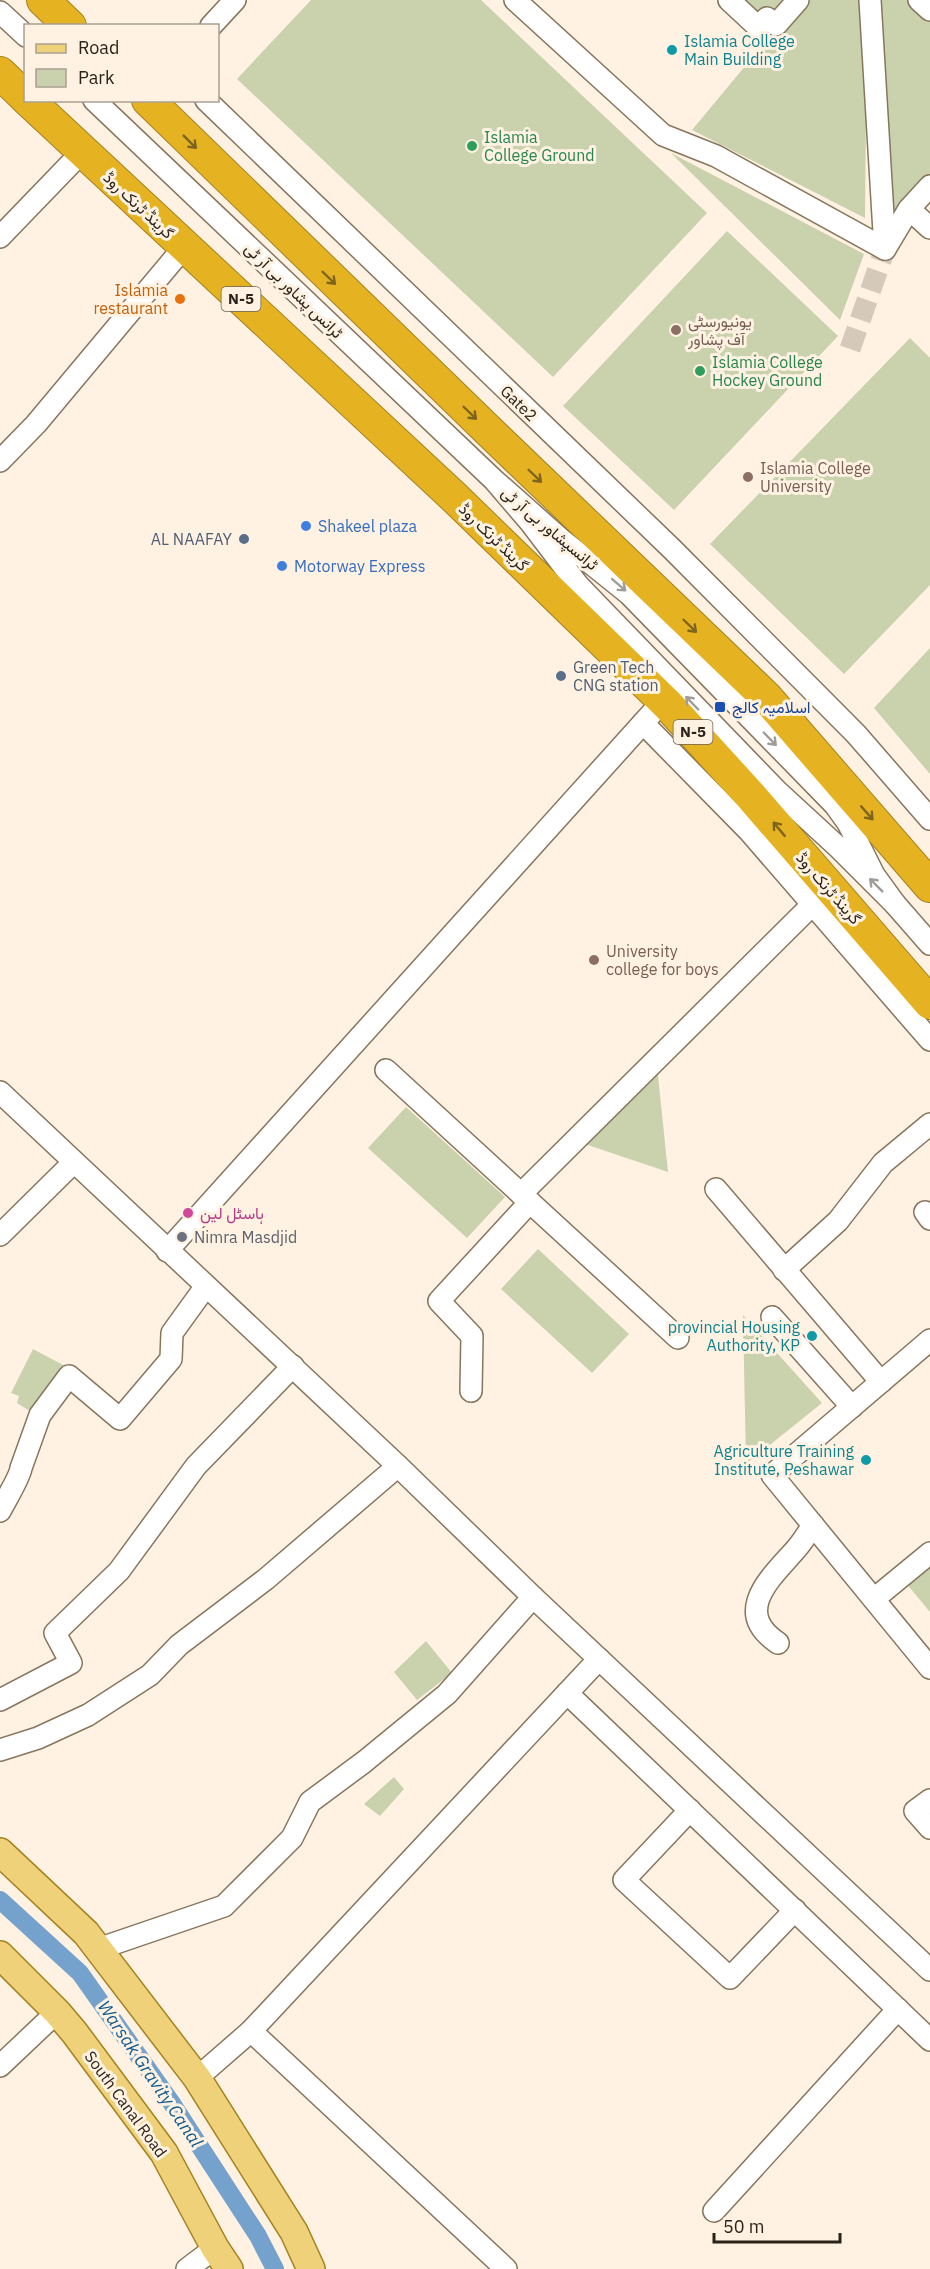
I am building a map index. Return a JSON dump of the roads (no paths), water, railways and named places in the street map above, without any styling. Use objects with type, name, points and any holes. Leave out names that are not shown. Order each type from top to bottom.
[{"type":"highway","points":[[43,0],[68,24]]},
{"type":"highway","name":"گرینڈ ٹرنک روڈ","points":[[0,73],[24,96]]},
{"type":"highway","name":"گرینڈ ٹرنک روڈ","points":[[30,102],[80,155],[454,497],[653,712],[668,705],[750,795],[930,1003]]},
{"type":"highway","points":[[150,102],[416,362],[766,697],[930,886]]},
{"type":"main road","points":[[0,1852],[86,1934],[197,2078],[294,2232],[311,2269]]},
{"type":"main road","name":"South Canal Road","points":[[0,1955],[57,2012],[164,2153],[222,2258]]},
{"type":"street","points":[[213,24],[235,0]]},
{"type":"street","points":[[515,0],[663,135],[716,156],[885,249]]},
{"type":"street","points":[[729,0],[758,27],[767,18],[776,25],[798,0]]},
{"type":"street","points":[[870,0],[885,249]]},
{"type":"street","points":[[920,0],[930,10]]},
{"type":"street","points":[[0,12],[24,34]]},
{"type":"street","points":[[0,84],[80,155],[179,254],[377,436],[653,712],[749,831],[930,1040]]},
{"type":"street","name":"ٹرانس پشاور بی آر ٹی","points":[[96,102],[494,480]]},
{"type":"street","name":"Gate2","points":[[208,102],[672,549],[863,741],[930,819]]},
{"type":"street","points":[[0,237],[80,155]]},
{"type":"street","points":[[885,249],[909,209],[930,186]]},
{"type":"street","points":[[909,209],[930,228]]},
{"type":"street","points":[[0,461],[36,424],[179,254]]},
{"type":"street","name":"ٹرانسپشاور بی آر ٹی","points":[[494,480],[563,541],[629,594],[835,805],[848,823],[874,875],[895,904]]},
{"type":"street","name":"ٹرانسپشاور بی آر ٹی","points":[[494,480],[530,522],[578,585],[777,791],[895,904],[930,944]]},
{"type":"street","points":[[167,1251],[653,712]]},
{"type":"street","points":[[471,1391],[472,1336],[438,1301],[526,1198],[813,904]]},
{"type":"street","points":[[386,1070],[678,1338]]},
{"type":"street","points":[[0,1092],[167,1251],[293,1366],[533,1597],[930,1971]]},
{"type":"street","points":[[784,1270],[838,1221],[883,1163],[930,1124]]},
{"type":"street","points":[[0,1235],[73,1163]]},
{"type":"street","points":[[716,1189],[881,1382]]},
{"type":"street","points":[[0,1511],[13,1484],[21,1474],[21,1468],[40,1415],[69,1377],[120,1419],[171,1359],[172,1333],[206,1286]]},
{"type":"street","points":[[772,1317],[852,1407]]},
{"type":"street","points":[[930,1340],[772,1475],[930,1668]]},
{"type":"street","points":[[0,1700],[71,1663],[55,1633],[119,1571],[196,1466],[293,1366]]},
{"type":"street","points":[[0,1750],[38,1738],[88,1715],[150,1676],[179,1646],[274,1572],[398,1466]]},
{"type":"street","points":[[0,1480],[7,1484],[21,1474]]},
{"type":"street","points":[[778,1642],[764,1633],[759,1625],[758,1603],[766,1582],[798,1547],[813,1525]]},
{"type":"street","points":[[874,1599],[930,1553]]},
{"type":"street","points":[[98,1949],[224,1906],[292,1838],[310,1802],[364,1762],[447,1694],[533,1597]]},
{"type":"street","points":[[197,2078],[251,2031],[599,1659]]},
{"type":"street","points":[[567,1693],[930,2040]]},
{"type":"street","points":[[930,1800],[915,1811],[930,1828]]},
{"type":"street","points":[[690,1810],[624,1880],[730,1978],[795,1910]]},
{"type":"street","points":[[714,2211],[898,2009]]},
{"type":"street","points":[[0,2066],[57,2012]]},
{"type":"street","points":[[251,2031],[506,2269]]},
{"type":"street","points":[[187,2269],[222,2258]]},
{"type":"waterway","name":"Warsak Gravity Canal","points":[[0,1900],[80,1973],[171,2102],[258,2236],[275,2269]]},
{"type":"tunnel","points":[[850,349],[885,249]]},
{"type":"place","name":"Islamia College Main Building","points":[[672,50]]},
{"type":"place","name":"Islamia College Ground","points":[[472,146]]},
{"type":"place","name":"Islamia restaurant","points":[[180,299]]},
{"type":"place","name":"یونیورسٹی آف پشاور","points":[[676,330]]},
{"type":"place","name":"Islamia College Hockey Ground","points":[[700,371]]},
{"type":"place","name":"Islamia College University","points":[[748,477]]},
{"type":"place","name":"Shakeel plaza","points":[[306,526]]},
{"type":"place","name":"AL NAAFAY","points":[[244,539]]},
{"type":"place","name":"Motorway Express","points":[[282,566]]},
{"type":"place","name":"Green Tech CNG station","points":[[561,676]]},
{"type":"place","name":"اسلامیہ کالج","points":[[720,707]]},
{"type":"place","name":"University college for boys","points":[[594,960]]},
{"type":"place","name":"ہاسٹل لین","points":[[188,1213]]},
{"type":"place","name":"Nimra Masdjid","points":[[182,1237]]},
{"type":"place","name":"provincial Housing Authority, KP","points":[[812,1336]]},
{"type":"place","name":"Agriculture Training Institute, Peshawar","points":[[866,1460]]}]
